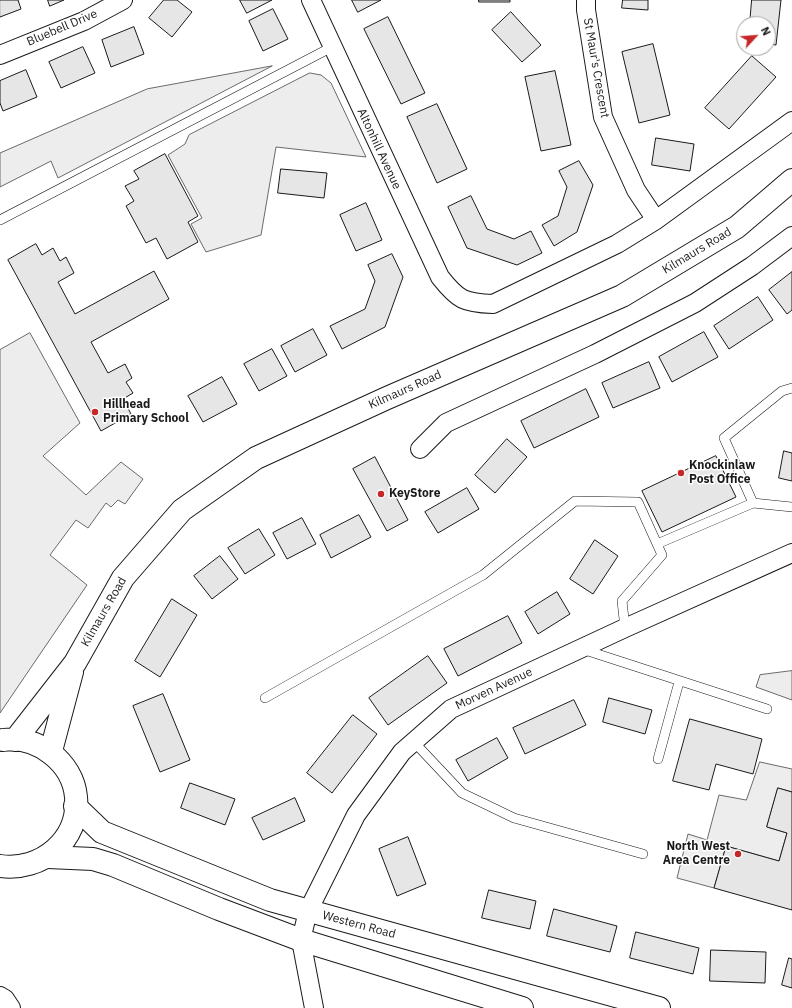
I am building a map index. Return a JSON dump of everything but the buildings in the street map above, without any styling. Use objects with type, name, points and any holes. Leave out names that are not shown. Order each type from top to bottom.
[{"type":"main road","name":"Kilmaurs Road","points":[[8,740],[75,663],[123,578],[182,510],[256,458],[387,398],[622,296],[737,227],[792,180]]},
{"type":"main road","name":"Kilmaurs Road","points":[[50,752],[75,663]]},
{"type":"main road","points":[[0,867],[27,866],[48,857],[64,841],[74,821],[76,797],[70,776],[50,752],[30,742],[8,740]]},
{"type":"main road","name":"Western Road","points":[[75,806],[102,832],[270,900],[659,1008]]},
{"type":"main road","points":[[48,857],[93,859],[113,865],[219,909],[301,940],[522,1008]]},
{"type":"main road","points":[[329,949],[335,918]]},
{"type":"street","name":"Bluebell Drive","points":[[0,55],[84,21],[123,0]]},
{"type":"street","name":"Altonhill Avenue","points":[[311,0],[440,277],[453,294],[472,303],[493,304],[616,244],[656,220]]},
{"type":"street","name":"St Maur's Crescent","points":[[586,0],[586,10],[603,117],[636,190],[656,220]]},
{"type":"street","points":[[656,220],[792,122]]},
{"type":"street","points":[[420,449],[446,423],[595,354],[695,302],[752,266],[792,236]]},
{"type":"street","name":"Morven Avenue","points":[[301,940],[308,911],[356,815],[402,752],[451,709],[624,628],[792,553]]},
{"type":"street","points":[[301,940],[314,1008]]},
{"type":"street","points":[[0,996],[11,1008]]},
{"type":"lane","points":[[0,220],[332,47]]},
{"type":"lane","points":[[753,503],[724,438],[782,391],[792,388]]},
{"type":"lane","points":[[265,698],[484,574],[575,501],[638,502],[662,555],[622,601],[624,628]]},
{"type":"lane","points":[[657,544],[753,503],[792,506]]},
{"type":"lane","points":[[580,649],[679,682],[766,708]]},
{"type":"lane","points":[[658,759],[679,682]]},
{"type":"lane","points":[[414,742],[462,793],[514,818],[643,854]]},
{"type":"shaded area","points":[[272,66],[58,178],[51,161],[0,187],[0,153],[147,89]]},
{"type":"shaded area","points":[[310,73],[321,75],[331,83],[366,157],[276,147],[261,235],[206,252],[191,224],[202,218],[168,155],[185,144],[189,135]]},
{"type":"shaded area","points":[[30,333],[80,423],[43,456],[86,495],[121,462],[143,479],[125,504],[118,500],[111,507],[106,503],[88,528],[76,520],[50,555],[87,585],[0,713],[0,350]]},
{"type":"shaded area","points":[[792,671],[792,700],[756,687],[760,675]]},
{"type":"shaded area","points":[[760,762],[792,769],[792,792],[778,788],[767,827],[787,833],[779,861],[726,846],[714,888],[677,878],[688,834],[707,840],[719,795],[746,800]]},
{"type":"place","name":"Hillhead Primary School","points":[[95,412]]},
{"type":"place","name":"Knockinlaw Post Office","points":[[681,473]]},
{"type":"place","name":"KeyStore","points":[[381,494]]},
{"type":"place","name":"North West Area Centre","points":[[738,854]]}]
